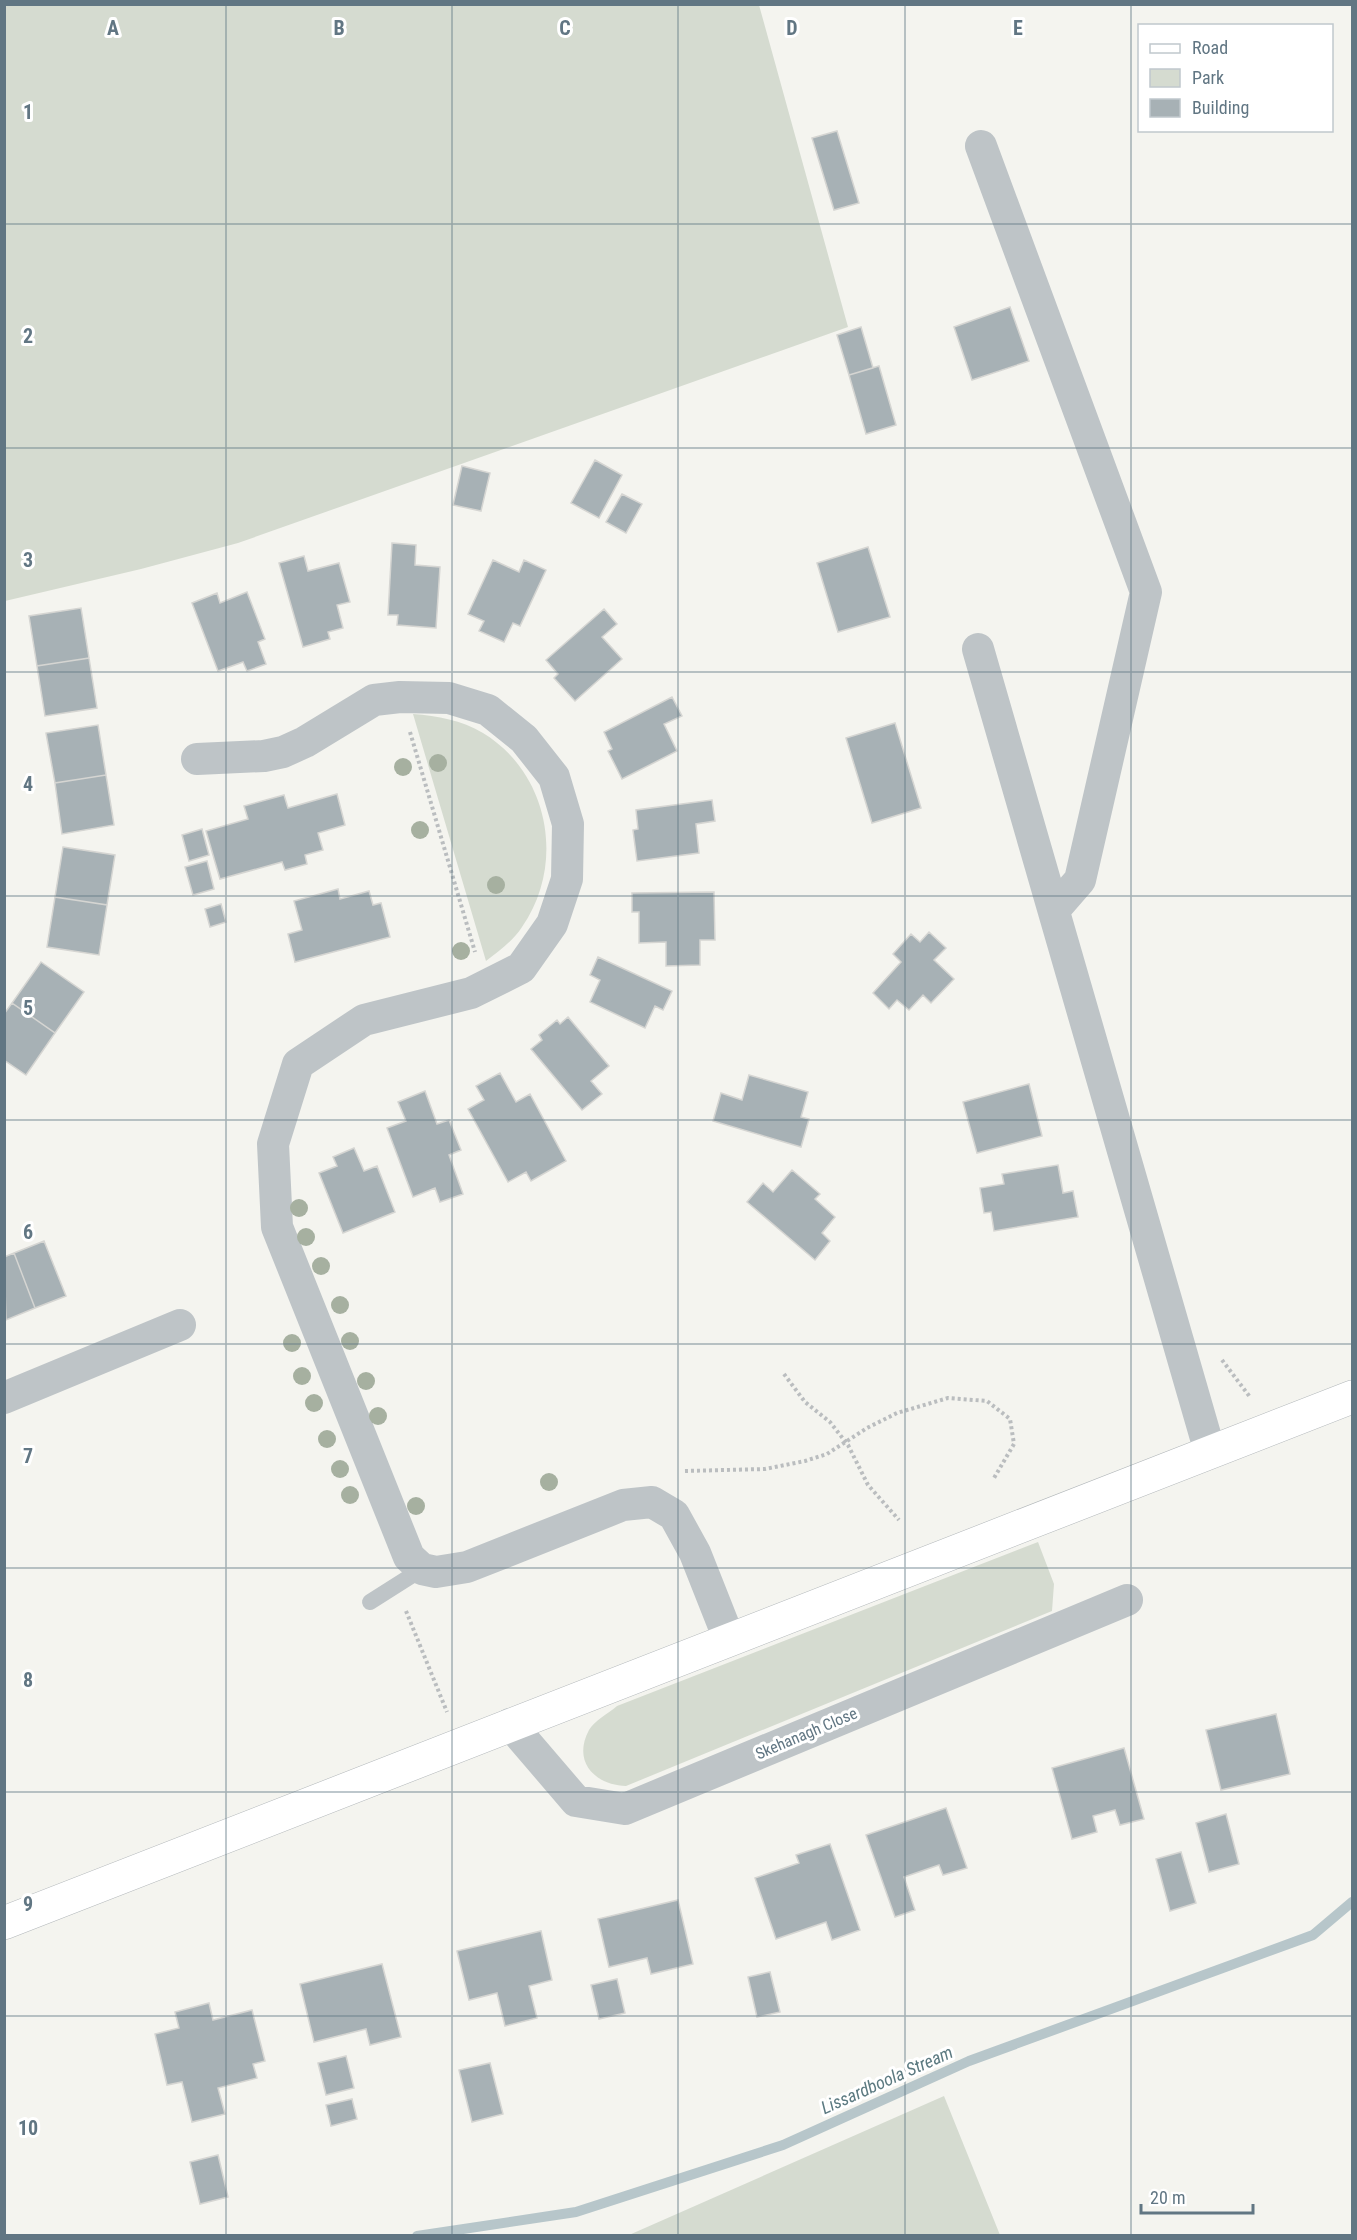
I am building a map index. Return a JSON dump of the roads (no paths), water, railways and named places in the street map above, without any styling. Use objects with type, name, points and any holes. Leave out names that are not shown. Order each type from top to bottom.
[{"type":"main road","points":[[4,1923],[1353,1396]]},
{"type":"street","points":[[981,146],[1146,592],[1080,880],[1054,910]]},
{"type":"street","points":[[978,649],[1210,1452]]},
{"type":"street","points":[[197,759],[264,756],[283,752],[374,700],[400,697],[449,698],[488,710],[524,739],[554,777],[568,824],[567,879],[552,924],[521,968],[484,988],[364,1020],[298,1064],[273,1144],[277,1227],[409,1557],[422,1569],[436,1572],[467,1567],[623,1504],[652,1502],[674,1515],[685,1534],[695,1553],[729,1639]]},
{"type":"street","points":[[4,1398],[180,1324]]},
{"type":"street","name":"Skehanagh Close","points":[[510,1724],[576,1801],[625,1809],[1127,1600]]},
{"type":"lane","points":[[370,1602],[422,1569]]},
{"type":"waterway","name":"Lissardboola Stream","points":[[417,2236],[576,2212],[783,2145],[969,2061],[1313,1935],[1352,1902]]}]
